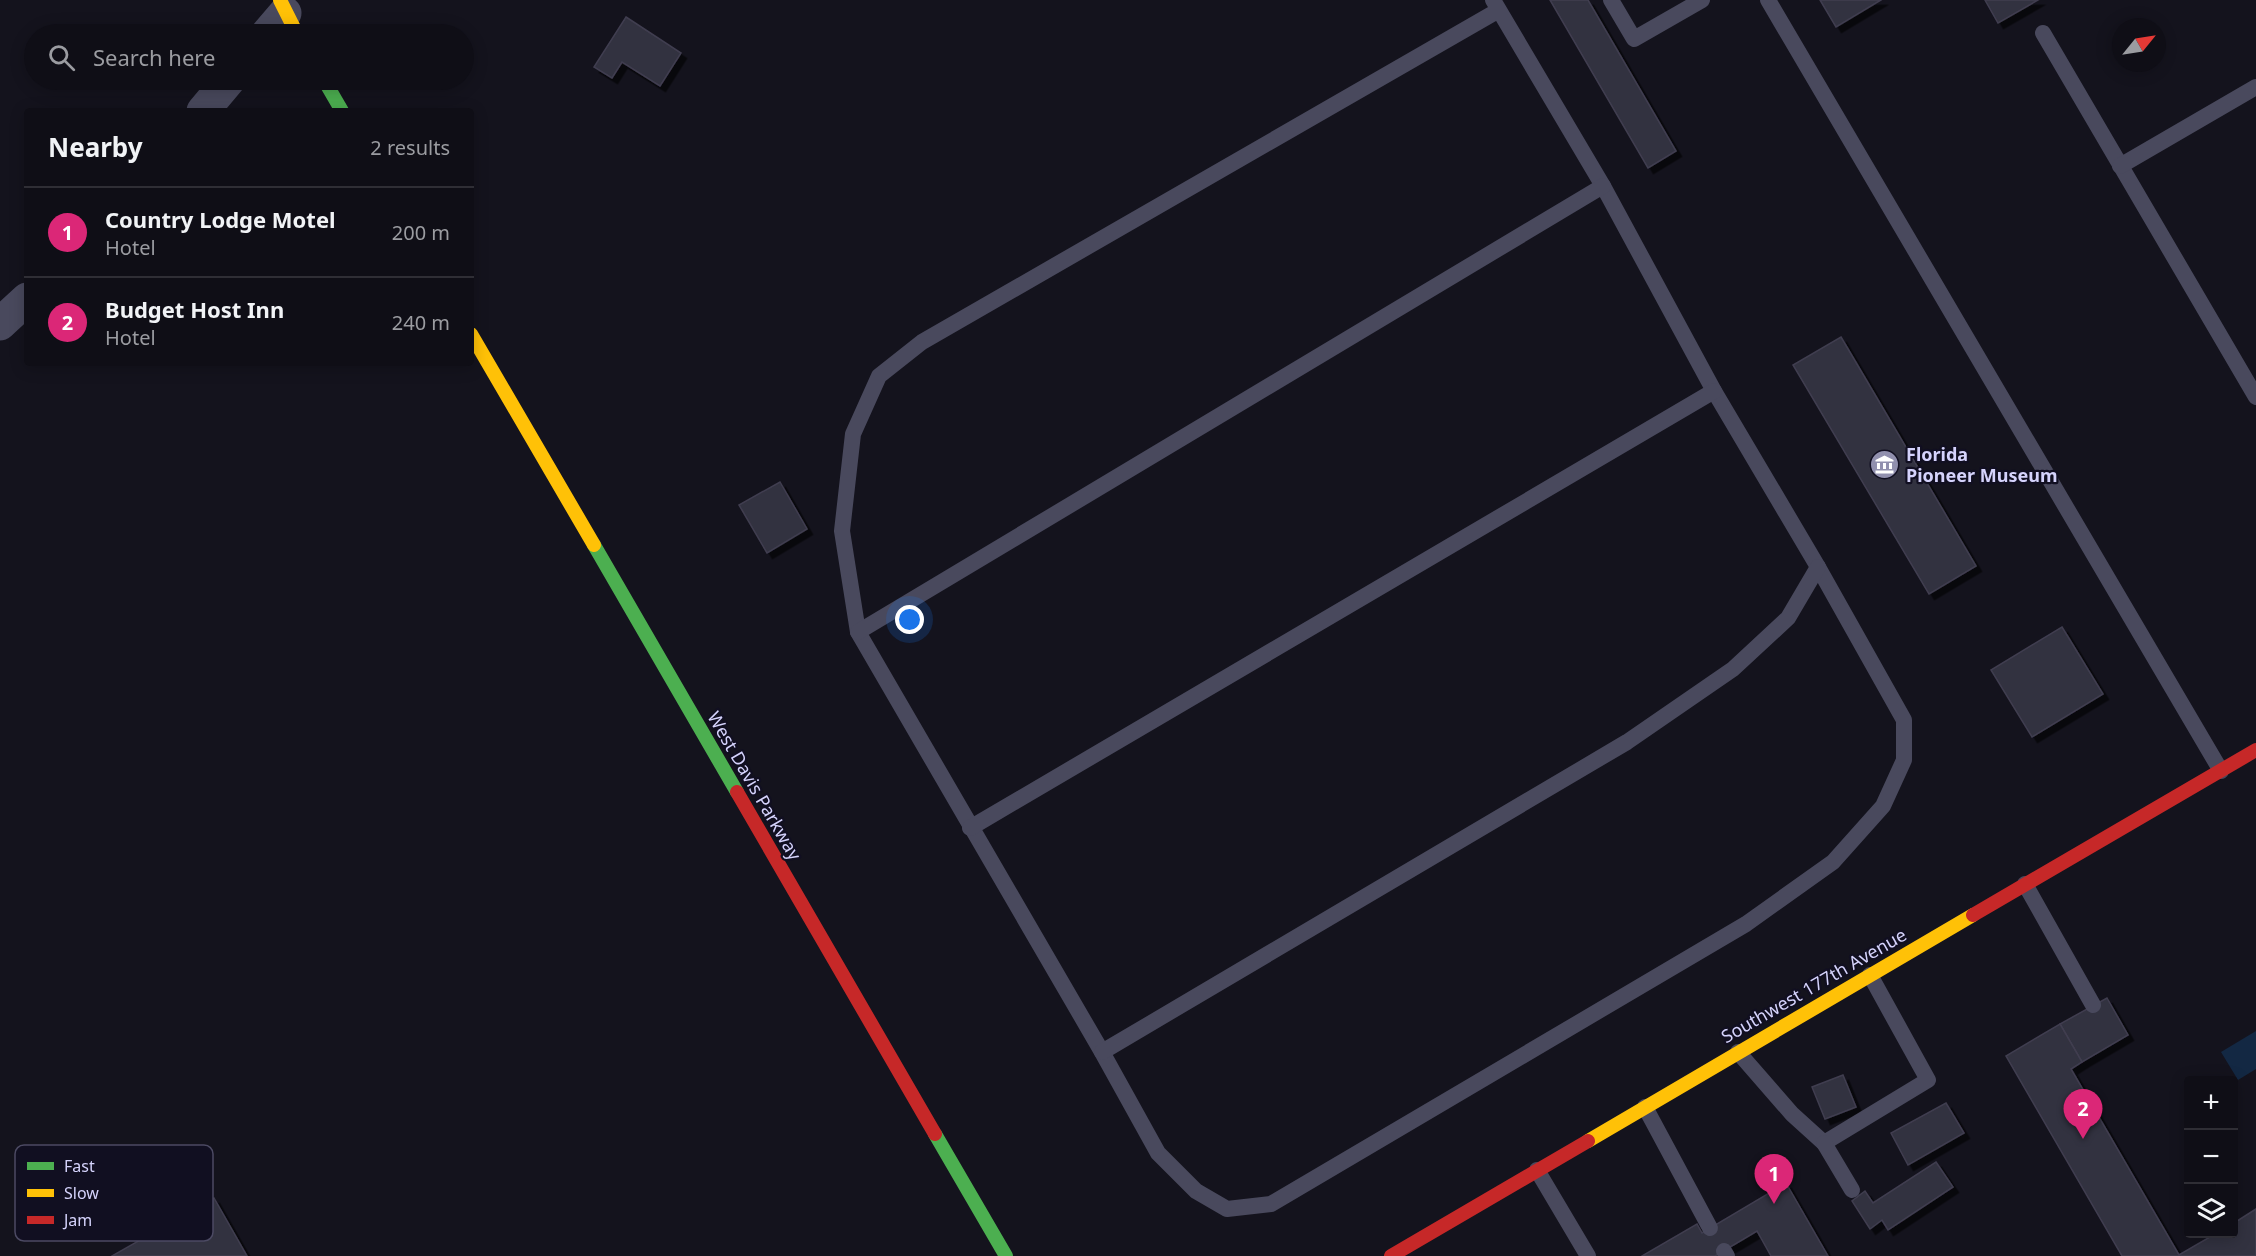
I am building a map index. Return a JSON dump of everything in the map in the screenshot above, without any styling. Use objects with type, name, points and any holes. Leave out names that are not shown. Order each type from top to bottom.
[{"type":"street","points":[[206,108],[221,90]]},
{"type":"street","points":[[330,90],[340,108]]},
{"type":"street","points":[[0,324],[24,302]]},
{"type":"street","name":"West Davis Parkway","points":[[474,338],[1006,1256]]},
{"type":"street","name":"Southwest 177th Avenue","points":[[1391,1256],[2256,750]]},
{"type":"lane","points":[[1611,0],[1634,39],[1702,0]]},
{"type":"lane","points":[[1768,0],[2221,771]]},
{"type":"lane","points":[[1496,5],[1603,186],[1714,391],[1818,567],[1904,720],[1904,760],[1883,806],[1833,862],[1746,924],[1271,1204],[1227,1209],[1196,1191],[1158,1153],[1102,1052],[858,632],[842,531],[853,434],[879,376],[922,342],[1496,5]]},
{"type":"lane","points":[[2043,33],[2256,397]]},
{"type":"lane","points":[[2120,166],[2256,87]]},
{"type":"lane","points":[[858,632],[1603,186]]},
{"type":"lane","points":[[970,828],[1714,391]]},
{"type":"lane","points":[[1102,1052],[1636,736],[1733,669],[1788,618],[1818,567]]},
{"type":"lane","points":[[2025,884],[2093,1005]]},
{"type":"lane","points":[[1824,1143],[1928,1080],[1869,975]]},
{"type":"lane","points":[[1738,1052],[1792,1114],[1824,1143],[1852,1190]]},
{"type":"lane","points":[[1645,1107],[1710,1228]]},
{"type":"lane","points":[[1537,1170],[1588,1256]]},
{"type":"water","points":[[2256,1031],[2256,1069],[2238,1080],[2238,1076],[2236,1076],[2221,1052]]},
{"type":"building","points":[[1550,0],[1588,0],[1676,151],[1648,168]]},
{"type":"building","points":[[1820,0],[1881,0],[1836,27]]},
{"type":"building","points":[[1985,0],[2038,0],[1998,23]]},
{"type":"building","points":[[626,17],[681,53],[660,86],[622,62],[612,78],[594,67]]},
{"type":"building","name":"Florida Pioneer Museum","points":[[1841,337],[1976,566],[1929,594],[1793,365]]},
{"type":"building","points":[[780,482],[807,529],[767,553],[739,505]]},
{"type":"building","points":[[2062,627],[2103,694],[2032,737],[1991,670]]},
{"type":"building","points":[[2107,998],[2128,1035],[2082,1062],[2060,1024]]},
{"type":"building","points":[[2060,1024],[2082,1062],[2071,1069],[2179,1255],[2208,1238],[2238,1238],[2238,1220],[2256,1209],[2256,1256],[2122,1256],[2006,1056]]},
{"type":"building","points":[[1843,1075],[1856,1107],[1825,1119],[1812,1087]]},
{"type":"building","points":[[1946,1103],[1964,1133],[1908,1165],[1891,1133]]},
{"type":"building","points":[[1936,1162],[1953,1187],[1888,1230],[1882,1220],[1870,1229],[1852,1201],[1865,1191],[1873,1203]]},
{"type":"building","points":[[1786,1183],[1828,1256],[1771,1256],[1757,1231],[1715,1256],[1642,1256],[1697,1224],[1702,1233]]},
{"type":"building","points":[[213,1199],[247,1256],[112,1256],[138,1241],[213,1241]]},
{"type":"traffic: fast","points":[[330,90],[340,108]]},
{"type":"traffic: fast","points":[[594,545],[737,792]]},
{"type":"traffic: fast","points":[[935,1134],[1006,1256]]},
{"type":"traffic: slow","points":[[280,0],[292,24]]},
{"type":"traffic: slow","points":[[474,339],[594,545]]},
{"type":"traffic: slow","points":[[1588,1141],[1973,915]]},
{"type":"traffic: jam","points":[[1973,915],[2256,750]]},
{"type":"traffic: jam","points":[[737,792],[935,1134]]},
{"type":"traffic: jam","points":[[1391,1256],[1588,1141]]},
{"type":"place","name":"Florida Pioneer Museum","points":[[1885,465]]},
{"type":"place","name":"Budget Host Inn","points":[[2083,1139]]},
{"type":"place","name":"Country Lodge Motel","points":[[1774,1204]]}]
